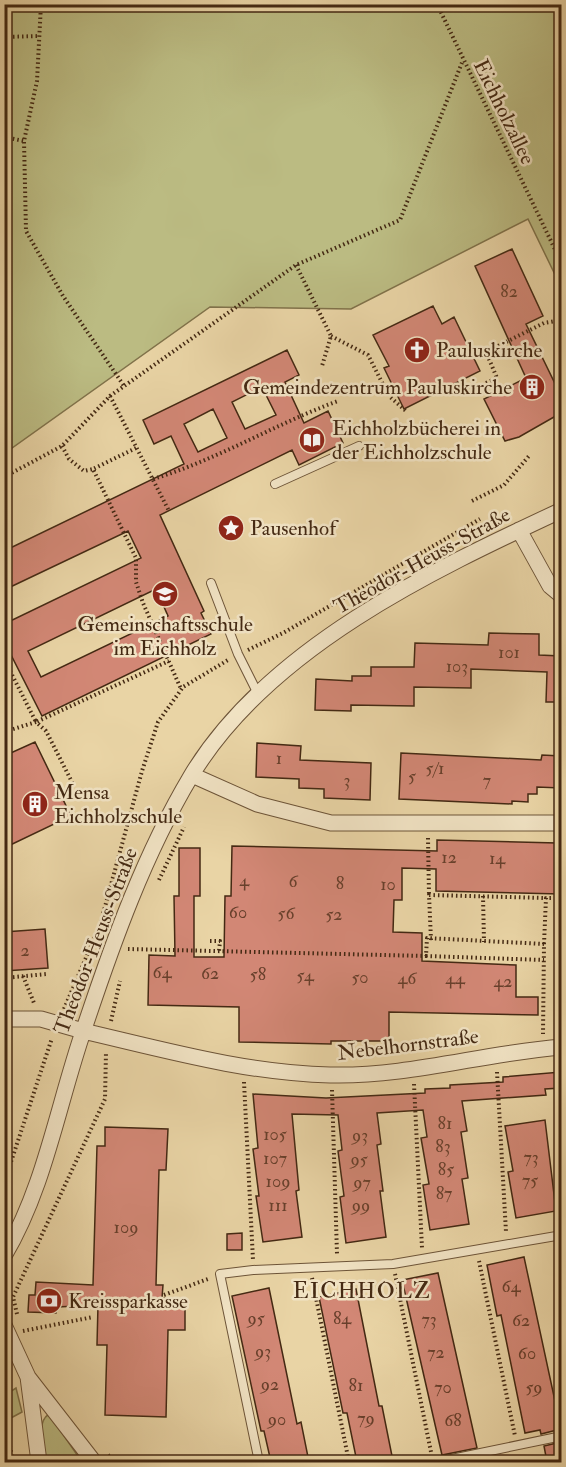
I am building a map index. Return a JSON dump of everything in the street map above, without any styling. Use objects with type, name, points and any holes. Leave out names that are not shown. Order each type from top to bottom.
[{"type":"street","name":"Theodor-Heuss-Straße","points":[[4,1256],[20,1230],[38,1182],[83,1031],[119,949],[143,871],[192,775],[228,726],[258,694],[312,649],[348,624],[422,580],[561,510]]},
{"type":"street","points":[[519,530],[550,586],[561,596]]},
{"type":"street","points":[[192,775],[257,804],[331,823],[561,823]]},
{"type":"street","name":"Nebelhornstraße","points":[[4,1019],[41,1019],[83,1031],[107,1045],[244,1068],[332,1075],[413,1068],[561,1047]]},
{"type":"street","points":[[4,1325],[28,1377],[94,1462]]},
{"type":"street","points":[[28,1377],[39,1462]]},
{"type":"lane","points":[[275,484],[359,446]]},
{"type":"lane","points":[[211,584],[238,654],[258,694]]},
{"type":"lane","points":[[259,1462],[220,1274],[253,1270],[393,1264],[477,1251],[561,1234]]},
{"type":"lane","points":[[435,1462],[561,1436]]},
{"type":"path","points":[[41,4],[37,81],[24,141],[24,216],[29,237],[63,296],[124,386]]},
{"type":"path","name":"Eichholzallee","points":[[436,4],[561,264]]},
{"type":"path","points":[[4,37],[40,36]]},
{"type":"path","points":[[4,477],[62,446],[110,396],[296,265],[400,220],[463,60]]},
{"type":"path","points":[[4,136],[24,141]]},
{"type":"path","points":[[296,265],[331,336],[368,355],[389,396],[406,411]]},
{"type":"path","points":[[486,383],[497,378],[486,351],[544,323],[556,323],[561,320]]},
{"type":"path","points":[[556,323],[561,331]]},
{"type":"path","points":[[322,366],[331,336]]},
{"type":"path","points":[[110,396],[169,511]]},
{"type":"path","points":[[153,479],[187,469],[300,415],[338,401]]},
{"type":"path","points":[[62,446],[69,459],[84,471],[93,470],[136,448]]},
{"type":"path","points":[[472,501],[504,485],[529,456]]},
{"type":"path","points":[[93,470],[136,558],[136,582],[143,603],[181,689]]},
{"type":"path","points":[[4,658],[36,723],[46,731],[73,784]]},
{"type":"path","points":[[4,742],[11,738],[7,731],[36,723],[169,661]]},
{"type":"path","points":[[156,886],[186,823]]},
{"type":"path","points":[[428,823],[431,940]]},
{"type":"path","points":[[429,895],[561,898]]},
{"type":"path","points":[[483,896],[484,942]]},
{"type":"path","points":[[543,1048],[546,898]]},
{"type":"path","points":[[426,956],[427,938],[544,944]]},
{"type":"path","points":[[119,949],[131,939]]},
{"type":"path","points":[[210,941],[220,941],[219,951]]},
{"type":"path","points":[[119,949],[544,960]]},
{"type":"path","points":[[119,949],[124,960]]},
{"type":"path","points":[[13,1298],[105,1099],[107,1045],[122,971]]},
{"type":"path","points":[[4,978],[47,974]]},
{"type":"path","points":[[23,976],[41,1019]]},
{"type":"path","points":[[496,1055],[506,1245]]},
{"type":"path","points":[[244,1068],[253,1270]]},
{"type":"path","points":[[413,1068],[422,1260]]},
{"type":"path","points":[[332,1075],[337,1267]]},
{"type":"path","points":[[477,1251],[517,1446]]},
{"type":"path","points":[[393,1264],[435,1462]]},
{"type":"path","points":[[310,1268],[349,1462]]},
{"type":"path","points":[[164,1295],[220,1274]]},
{"type":"path","points":[[22,1331],[93,1317]]},
{"type":"path","points":[[4,1415],[13,1462]]},
{"type":"green space","points":[[7,5],[561,5],[561,287],[528,219],[351,309],[210,307],[5,453],[4,43]]},
{"type":"green space","points":[[16,1388],[22,1412],[9,1419],[5,1395]]},
{"type":"green space","points":[[49,1414],[82,1462],[45,1462],[41,1429],[42,1423]]},
{"type":"building","points":[[512,249],[543,316],[526,324],[561,396],[561,413],[519,437],[505,441],[484,399],[526,378],[475,266]]},
{"type":"building","name":"Pauluskirche","points":[[433,306],[442,324],[454,317],[480,371],[404,409],[384,368],[389,366],[373,335]]},
{"type":"building","name":"Gemeinschaftsschule im Eichholz","points":[[287,350],[299,375],[285,382],[304,423],[328,411],[343,443],[299,465],[292,450],[160,515],[204,611],[201,613],[211,634],[42,716],[4,641],[4,624],[141,558],[128,531],[4,590],[4,551],[184,464],[171,436],[154,444],[143,420]],"holes":[[[262,387],[276,415],[245,429],[232,402]],[[213,409],[227,438],[198,452],[184,424]],[[156,589],[168,616],[41,677],[28,651]]]},
{"type":"building","points":[[489,633],[539,634],[539,655],[561,656],[561,702],[546,702],[547,672],[471,669],[471,688],[414,687],[414,706],[351,705],[351,711],[315,710],[316,679],[352,681],[352,676],[371,676],[371,667],[414,667],[415,643],[488,645]]},
{"type":"building","name":"Mensa Eichholzschule","points":[[35,742],[71,816],[4,848],[4,756]]},
{"type":"building","points":[[257,743],[301,746],[300,760],[371,763],[370,800],[324,798],[324,789],[299,788],[299,779],[256,777]]},
{"type":"building","points":[[401,753],[541,760],[542,755],[561,756],[561,788],[537,787],[537,794],[528,794],[528,802],[512,801],[512,804],[399,799]]},
{"type":"building","points":[[437,840],[557,843],[557,877],[561,877],[561,894],[436,891],[436,869],[402,868],[402,900],[394,900],[393,932],[422,933],[422,961],[516,965],[516,997],[538,997],[538,1015],[389,1012],[389,1041],[331,1041],[331,1044],[239,1042],[239,1007],[148,1005],[149,955],[175,956],[174,896],[179,896],[179,848],[200,848],[200,896],[194,896],[194,957],[224,957],[225,896],[231,896],[232,846],[437,851]]},
{"type":"building","points":[[45,929],[48,968],[4,971],[4,932]]},
{"type":"building","points":[[561,1072],[561,1088],[545,1089],[546,1095],[462,1101],[467,1131],[461,1132],[468,1178],[462,1179],[469,1224],[430,1230],[423,1185],[429,1184],[421,1138],[427,1137],[423,1110],[377,1113],[381,1144],[377,1145],[383,1191],[380,1191],[386,1237],[346,1243],[340,1197],[344,1196],[338,1151],[342,1150],[338,1115],[292,1114],[299,1190],[296,1191],[302,1237],[263,1242],[256,1196],[259,1196],[253,1149],[258,1148],[253,1094],[326,1098],[425,1093],[425,1089],[450,1088],[450,1085],[503,1082],[503,1077]]},
{"type":"building","points":[[545,1120],[556,1211],[516,1218],[508,1172],[513,1171],[505,1126]]},
{"type":"building","points":[[105,1127],[168,1129],[166,1170],[159,1170],[156,1285],[163,1285],[162,1298],[181,1299],[181,1306],[185,1306],[185,1330],[168,1330],[166,1417],[105,1415],[107,1345],[97,1345],[98,1305],[57,1307],[56,1313],[28,1312],[29,1295],[35,1295],[36,1282],[93,1285],[97,1146],[105,1146]]},
{"type":"building","points":[[242,1233],[242,1250],[227,1250],[227,1234]]},
{"type":"building","points":[[524,1257],[561,1429],[541,1434],[540,1430],[525,1433],[501,1315],[497,1316],[487,1265]]},
{"type":"building","points":[[438,1273],[477,1448],[442,1455],[402,1280]]},
{"type":"building","points":[[269,1288],[297,1424],[301,1422],[309,1462],[271,1462],[264,1431],[261,1431],[232,1296]]},
{"type":"building","points":[[356,1289],[379,1406],[382,1406],[392,1456],[362,1462],[357,1462],[347,1413],[343,1413],[319,1297]]},
{"type":"building","points":[[561,1442],[561,1462],[547,1462],[544,1446]]},
{"type":"place","name":"Pauluskirche","points":[[417,350]]},
{"type":"place","name":"Gemeindezentrum Pauluskirche","points":[[532,387]]},
{"type":"place","name":"Eichholzbücherei in der Eichholzschule","points":[[312,440]]},
{"type":"place","name":"Pausenhof","points":[[231,528]]},
{"type":"place","name":"Gemeinschaftsschule im Eichholz","points":[[165,594]]},
{"type":"place","name":"Mensa Eichholzschule","points":[[35,804]]},
{"type":"place","name":"Kreissparkasse","points":[[49,1301]]},
{"type":"district","name":"EICHHOLZ","points":[[362,1291]]}]
